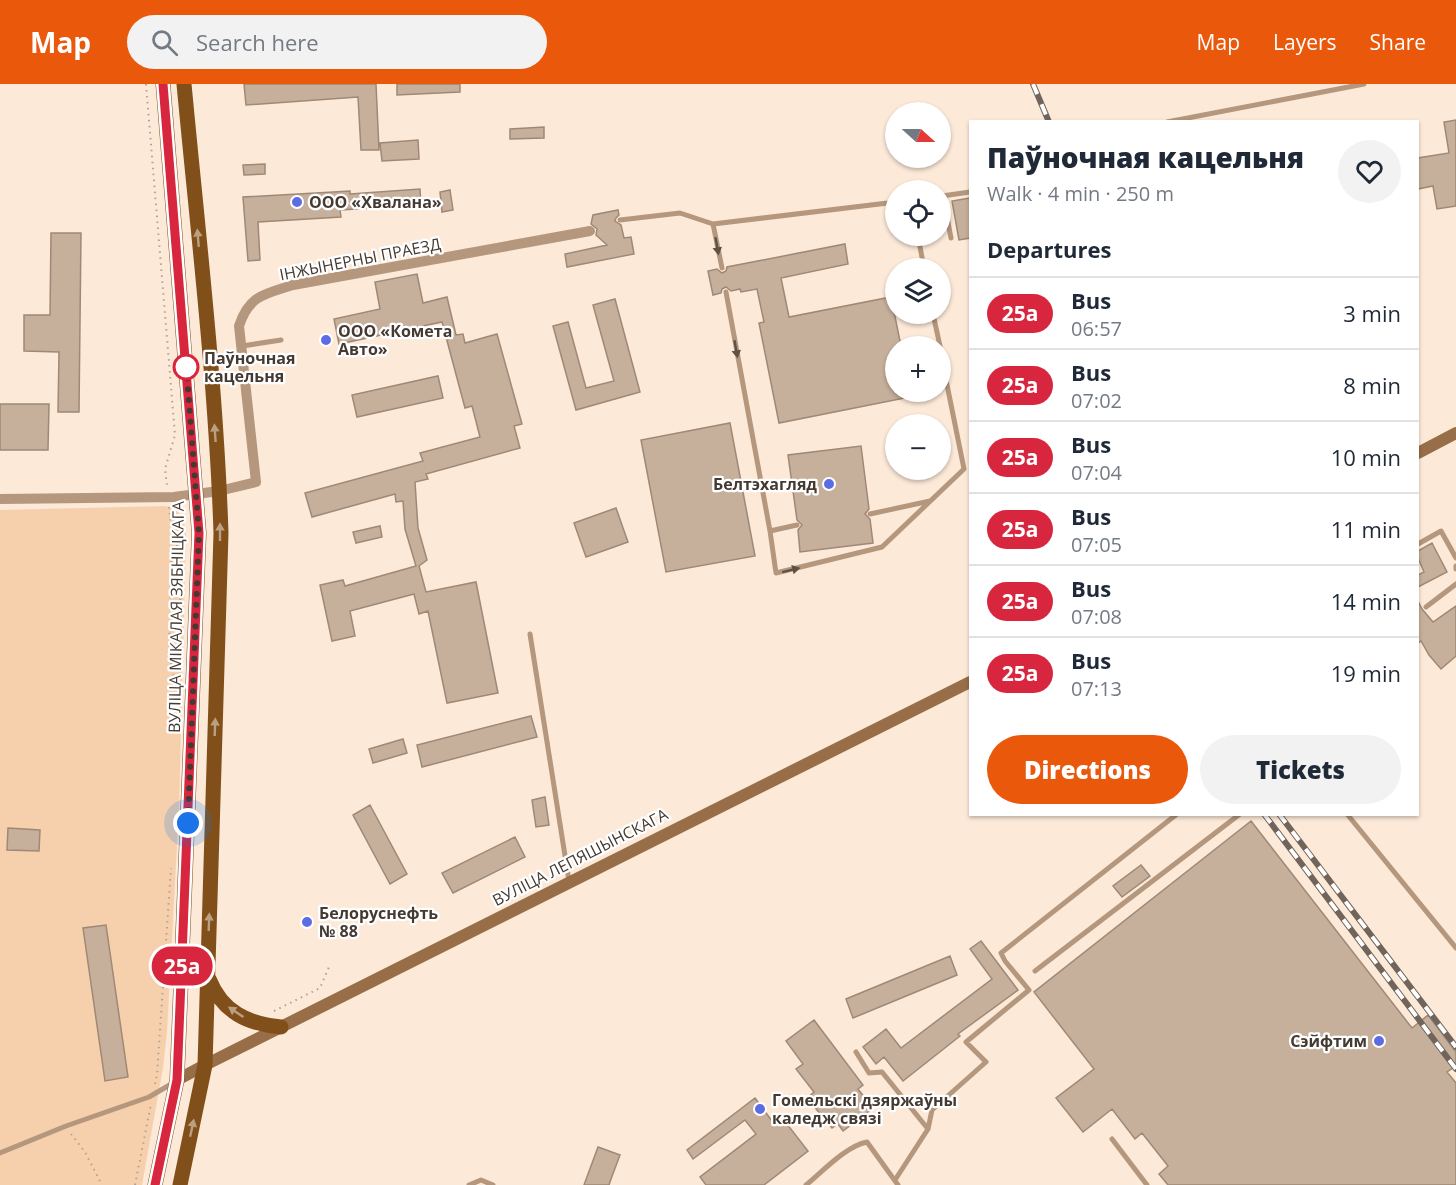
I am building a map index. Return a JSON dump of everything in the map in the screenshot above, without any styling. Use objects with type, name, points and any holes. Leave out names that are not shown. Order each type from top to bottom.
[{"type":"main road","name":"ВУЛІЦА МІКАЛАЯ ЗЯБНІЦКАГА","points":[[164,84],[197,494],[199,566],[177,1080]]},
{"type":"main road","points":[[180,1185],[205,1065],[220,545],[219,491],[184,84]]},
{"type":"main road","points":[[1419,452],[1456,433]]},
{"type":"main road","name":"ВУЛІЦА ЛЕПЯШЫНСКАГА","points":[[177,1080],[969,683]]},
{"type":"main road","points":[[207,974],[215,994],[234,1013],[260,1025],[281,1027]]},
{"type":"main road","points":[[155,1185],[177,1080]]},
{"type":"street","name":"ІНЖЫНЕРНЫ ПРАЕЗД","points":[[219,491],[256,482],[238,326],[244,310],[257,297],[293,285],[590,231]]},
{"type":"street","points":[[0,499],[174,497],[219,491]]},
{"type":"lane","points":[[1177,120],[1364,84]]},
{"type":"lane","points":[[951,195],[969,192]]},
{"type":"lane","points":[[620,220],[680,213],[713,224],[885,203]]},
{"type":"lane","points":[[713,224],[722,268]]},
{"type":"lane","points":[[726,292],[776,573],[882,547],[964,469],[951,402]]},
{"type":"lane","points":[[241,346],[281,340]]},
{"type":"lane","points":[[870,514],[930,501]]},
{"type":"lane","points":[[770,531],[797,525]]},
{"type":"lane","points":[[1419,543],[1441,531],[1456,558]]},
{"type":"lane","points":[[1426,607],[1456,584]]},
{"type":"lane","points":[[530,634],[570,883]]},
{"type":"lane","points":[[806,1185],[849,1149],[867,1142],[896,1182],[927,1129],[932,1110],[986,1062],[966,1042],[1029,990],[1005,961],[1001,952],[1174,816]]},
{"type":"lane","points":[[1035,971],[1237,816]]},
{"type":"lane","points":[[1349,816],[1456,948]]},
{"type":"lane","points":[[856,1052],[869,1073],[882,1072],[927,1129]]},
{"type":"lane","points":[[0,1153],[66,1126],[149,1097],[177,1080]]},
{"type":"lane","points":[[1112,1139],[1147,1185]]},
{"type":"lane","points":[[469,1185],[481,1180],[493,1185]]},
{"type":"path","points":[[146,84],[175,435],[165,469],[167,489]]},
{"type":"path","points":[[169,456],[176,456]]},
{"type":"path","points":[[169,505],[172,533],[169,651],[178,704]]},
{"type":"path","points":[[172,533],[186,533]]},
{"type":"path","points":[[172,588],[177,588],[177,533]]},
{"type":"path","points":[[154,1088],[157,1075],[171,867]]},
{"type":"path","points":[[272,1012],[320,988],[329,967]]},
{"type":"path","points":[[135,1185],[152,1100]]},
{"type":"path","points":[[66,1126],[85,1152],[102,1185]]},
{"type":"shaded area","points":[[165,506],[175,510],[181,516],[186,535],[179,809],[167,1032],[163,1068],[142,1185],[0,1185],[0,510]]},
{"type":"building","points":[[244,84],[376,84],[379,150],[361,150],[358,97],[246,105]]},
{"type":"building","points":[[397,84],[460,84],[460,92],[397,95]]},
{"type":"building","points":[[1456,120],[1456,206],[1437,209],[1433,186],[1419,189],[1419,158],[1449,153],[1444,122]]},
{"type":"building","points":[[544,127],[544,138],[510,139],[510,129]]},
{"type":"building","points":[[418,140],[419,159],[382,161],[380,143]]},
{"type":"building","points":[[265,164],[265,174],[244,175],[243,165]]},
{"type":"building","name":"ООО «Хвалана»","points":[[420,189],[421,205],[340,210],[341,217],[258,222],[260,260],[248,261],[243,197],[350,191],[350,194]]},
{"type":"building","points":[[450,190],[453,210],[442,212],[440,192]]},
{"type":"building","points":[[969,198],[969,238],[959,240],[952,201]]},
{"type":"building","points":[[618,210],[619,215],[615,221],[621,225],[624,238],[631,237],[634,254],[567,267],[565,254],[607,245],[596,235],[597,229],[591,224],[593,215]]},
{"type":"building","points":[[51,233],[81,233],[79,412],[58,412],[59,352],[24,351],[24,315],[50,315]]},
{"type":"building","points":[[845,244],[848,264],[781,278],[789,317],[885,298],[885,324],[897,324],[899,336],[885,336],[885,402],[779,423],[759,323],[764,322],[757,289],[741,292],[740,289],[731,291],[726,287],[721,293],[713,295],[708,271],[717,269],[722,273],[727,267]]},
{"type":"building","points":[[417,274],[423,303],[447,297],[456,335],[463,334],[465,343],[497,334],[522,424],[514,426],[520,448],[426,474],[428,479],[415,482],[418,528],[427,560],[419,566],[426,592],[476,582],[498,693],[447,703],[428,611],[419,614],[414,594],[350,611],[355,636],[332,641],[320,585],[343,580],[345,586],[416,566],[405,529],[403,501],[396,502],[395,494],[312,517],[305,493],[423,461],[420,453],[480,437],[472,406],[465,408],[442,322],[339,344],[334,319],[380,309],[375,282]]},
{"type":"building","points":[[615,299],[640,392],[576,410],[553,326],[568,322],[586,388],[614,381],[593,305]]},
{"type":"building","points":[[438,376],[443,398],[357,417],[352,395]]},
{"type":"building","points":[[0,404],[49,404],[48,450],[0,450]]},
{"type":"building","points":[[730,423],[755,556],[666,572],[641,440]]},
{"type":"building","name":"Белтэхагляд","points":[[861,446],[869,509],[865,514],[870,519],[873,543],[800,552],[798,530],[802,525],[797,520],[788,455]]},
{"type":"building","points":[[616,508],[628,542],[586,557],[574,523]]},
{"type":"building","points":[[380,526],[382,537],[356,543],[353,532]]},
{"type":"building","points":[[1432,543],[1447,572],[1419,586],[1419,574],[1424,572],[1419,560],[1419,550]]},
{"type":"building","points":[[1419,603],[1433,622],[1456,606],[1456,656],[1441,669],[1421,641],[1419,642]]},
{"type":"building","points":[[531,716],[537,737],[422,767],[417,745]]},
{"type":"building","points":[[403,739],[407,753],[373,763],[369,749]]},
{"type":"building","points":[[545,797],[549,825],[536,827],[532,800]]},
{"type":"building","points":[[370,805],[407,874],[390,884],[353,815]]},
{"type":"building","points":[[1251,821],[1412,1028],[1428,1015],[1456,1052],[1456,1066],[1447,1072],[1456,1083],[1456,1185],[1168,1185],[1159,1174],[1168,1166],[1142,1133],[1135,1139],[1112,1109],[1083,1132],[1056,1098],[1094,1069],[1034,992]]},
{"type":"building","points":[[8,828],[40,830],[39,851],[7,850]]},
{"type":"building","points":[[515,837],[525,857],[453,893],[442,873]]},
{"type":"building","points":[[1141,865],[1150,876],[1122,897],[1113,886]]},
{"type":"building","points":[[106,925],[128,1077],[105,1081],[83,928]]},
{"type":"building","points":[[981,941],[1018,990],[958,1034],[960,1036],[903,1081],[884,1057],[876,1064],[863,1047],[886,1029],[901,1048],[992,979],[970,949]]},
{"type":"building","points":[[950,956],[957,975],[853,1018],[846,999]]},
{"type":"building","points":[[814,1020],[863,1085],[858,1089],[873,1108],[843,1131],[838,1124],[832,1128],[807,1098],[814,1092],[796,1069],[803,1064],[786,1041]]},
{"type":"building","points":[[755,1098],[772,1121],[780,1115],[808,1151],[764,1185],[706,1185],[700,1177],[756,1134],[745,1120],[693,1159],[687,1150]]},
{"type":"building","points":[[598,1147],[620,1155],[609,1185],[584,1185]]},
{"type":"railway","points":[[1033,84],[1048,120]]},
{"type":"railway","points":[[1266,816],[1456,1069]]},
{"type":"railway","points":[[1281,816],[1456,1047]]},
{"type":"bus line","name":"25а","points":[[155,1185],[177,1080],[199,533],[163,84]]},
{"type":"place","name":"ООО «Хвалана»","points":[[297,202]]},
{"type":"place","name":"ООО «Комета Авто»","points":[[326,340]]},
{"type":"place","name":"Паўночная кацельня","points":[[186,367]]},
{"type":"place","name":"Белтэхагляд","points":[[829,484]]},
{"type":"place","name":"Белоруснефть № 88","points":[[307,922]]},
{"type":"place","name":"Сэйфтим","points":[[1379,1041]]},
{"type":"place","name":"Гомельскі дзяржаўны каледж связі","points":[[760,1109]]},
{"type":"route","points":[[186,367],[186,362],[199,533],[188,823]]}]
